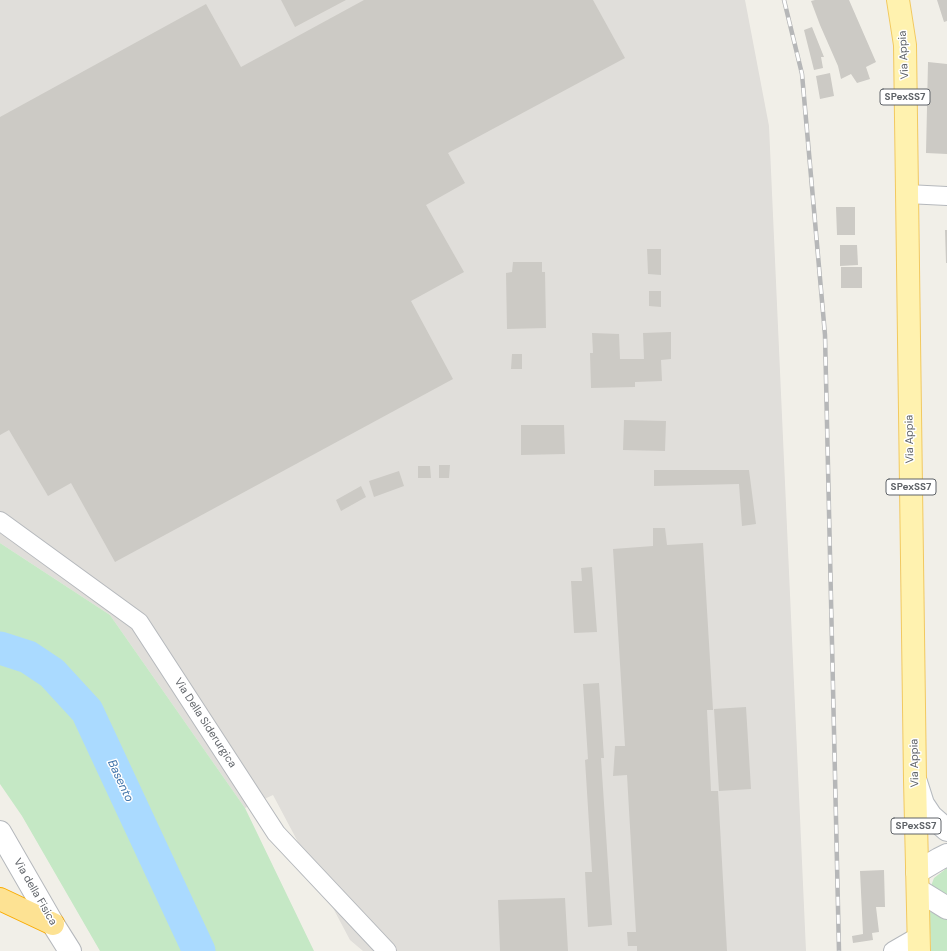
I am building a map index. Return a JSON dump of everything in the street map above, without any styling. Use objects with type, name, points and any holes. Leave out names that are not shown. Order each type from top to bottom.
[{"type":"highway","points":[[0,899],[53,924]]},
{"type":"main road","name":"Via Appia","points":[[898,0],[905,45],[915,780],[919,944]]},
{"type":"street","points":[[907,194],[947,196]]},
{"type":"street","name":"Via Della Siderurgica","points":[[0,521],[139,622],[276,832],[387,951]]},
{"type":"street","points":[[915,780],[923,804],[931,816],[947,830]]},
{"type":"street","name":"Via della Fisica","points":[[0,832],[70,951]]},
{"type":"street","points":[[947,855],[938,859],[918,881],[947,908]]},
{"type":"street","points":[[893,951],[919,944]]},
{"type":"shaded area","points":[[0,0],[745,0],[769,126],[806,951],[363,951],[350,940],[273,795],[245,808],[110,615],[0,543]]},
{"type":"green space","points":[[0,543],[110,615],[245,808],[314,951],[100,951],[22,816],[0,784]]},
{"type":"green space","points":[[947,868],[947,900],[931,886],[934,878]]},
{"type":"green space","points":[[929,911],[947,920],[947,951],[931,951]]},
{"type":"building","points":[[281,0],[346,0],[295,27]]},
{"type":"building","points":[[364,0],[593,0],[625,58],[448,153],[465,183],[426,205],[464,272],[411,301],[453,379],[115,562],[71,483],[48,496],[9,430],[0,435],[0,117],[206,4],[241,67]]},
{"type":"building","points":[[849,0],[876,62],[866,67],[870,79],[857,83],[851,74],[841,79],[838,66],[811,1]]},
{"type":"building","points":[[937,0],[947,0],[947,21],[944,22]]},
{"type":"building","points":[[812,27],[824,57],[821,57],[823,68],[814,70],[804,30]]},
{"type":"building","points":[[928,62],[947,64],[947,154],[926,153]]},
{"type":"building","points":[[830,73],[834,96],[820,99],[816,76]]},
{"type":"building","points":[[836,207],[855,207],[855,235],[837,235]]},
{"type":"building","points":[[945,230],[947,230],[947,263],[946,263]]},
{"type":"building","points":[[840,245],[857,245],[858,265],[840,266]]},
{"type":"building","points":[[647,249],[661,249],[661,275],[648,274]]},
{"type":"building","points":[[513,262],[542,262],[542,272],[545,272],[546,328],[507,329],[506,273],[512,272]]},
{"type":"building","points":[[841,267],[862,267],[862,288],[841,288]]},
{"type":"building","points":[[649,291],[661,291],[661,307],[649,306]]},
{"type":"building","points":[[671,332],[671,359],[661,360],[662,381],[635,382],[635,387],[591,388],[590,353],[593,353],[592,333],[619,334],[620,359],[644,359],[643,333]]},
{"type":"building","points":[[512,354],[522,354],[522,369],[511,369]]},
{"type":"building","points":[[624,420],[666,421],[665,451],[623,450]]},
{"type":"building","points":[[521,425],[564,425],[565,454],[521,455]]},
{"type":"building","points":[[439,465],[450,465],[449,478],[439,478]]},
{"type":"building","points":[[418,466],[430,466],[431,478],[418,478]]},
{"type":"building","points":[[654,470],[749,470],[756,524],[742,526],[739,484],[654,486]]},
{"type":"building","points":[[399,471],[404,486],[374,497],[369,481]]},
{"type":"building","points":[[361,486],[366,497],[341,511],[336,500]]},
{"type":"building","points":[[653,528],[665,528],[667,545],[703,543],[713,710],[707,710],[711,791],[718,791],[727,951],[637,951],[637,946],[628,946],[627,932],[636,932],[627,775],[613,776],[615,746],[625,746],[613,549],[653,546]]},
{"type":"building","points":[[592,567],[597,632],[574,633],[571,581],[582,581],[581,568]]},
{"type":"building","points":[[599,683],[604,758],[601,758],[612,925],[588,927],[585,872],[592,872],[585,760],[588,759],[583,684]]},
{"type":"building","points":[[746,707],[751,789],[719,791],[714,709]]},
{"type":"building","points":[[884,870],[885,907],[876,907],[879,932],[872,933],[873,940],[853,943],[852,936],[863,934],[860,871]]},
{"type":"building","points":[[565,898],[568,951],[500,951],[498,900]]},
{"type":"waterway","name":"Basento","points":[[0,648],[28,657],[52,673],[87,711],[199,951]]},
{"type":"railway","points":[[784,0],[802,74],[825,335],[839,951]]}]
